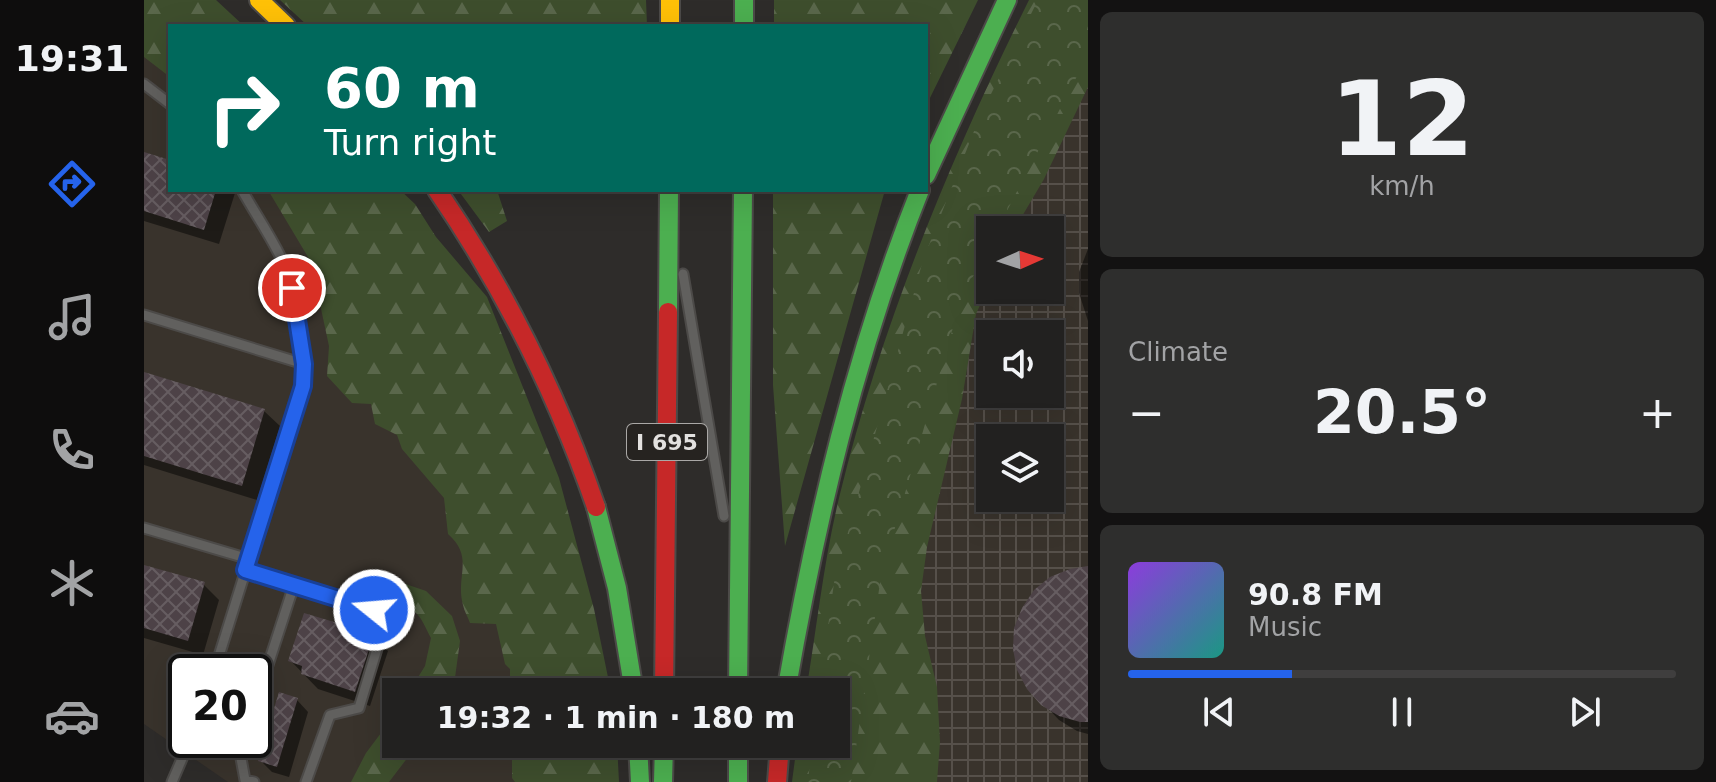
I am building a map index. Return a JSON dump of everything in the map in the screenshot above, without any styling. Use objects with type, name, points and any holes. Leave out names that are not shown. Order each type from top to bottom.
[{"type":"highway","points":[[259,0],[284,24]]},
{"type":"highway","points":[[744,0],[744,24]]},
{"type":"highway","points":[[928,171],[1007,0]]},
{"type":"highway","points":[[438,192],[468,234],[503,294],[532,347],[562,415],[608,550],[625,626],[632,678]]},
{"type":"highway","name":"I 695","points":[[664,678],[669,192]]},
{"type":"highway","name":"I 695","points":[[738,678],[743,192]]},
{"type":"highway","points":[[788,678],[826,480],[884,284],[919,192]]},
{"type":"highway","points":[[639,758],[640,782]]},
{"type":"highway","points":[[663,782],[664,758]]},
{"type":"highway","points":[[738,758],[738,782]]},
{"type":"highway","points":[[777,782],[779,758]]},
{"type":"lane","points":[[144,84],[168,102]]},
{"type":"lane","points":[[219,654],[303,386],[304,364],[296,303],[288,272],[243,192]]},
{"type":"lane","points":[[669,192],[679,253]]},
{"type":"lane","points":[[682,268],[726,527]]},
{"type":"lane","points":[[144,315],[304,364]]},
{"type":"lane","points":[[144,528],[249,559]]},
{"type":"lane","points":[[729,542],[739,603]]},
{"type":"lane","points":[[245,570],[374,610],[383,629],[359,708],[330,715],[306,782]]},
{"type":"lane","points":[[272,654],[294,585]]},
{"type":"lane","points":[[172,782],[182,758]]},
{"type":"lane","points":[[241,758],[245,780],[254,782]]},
{"type":"shaded area","points":[[144,14],[168,32],[168,192],[319,192],[404,340],[519,678],[382,678],[382,758],[531,758],[532,782],[228,782],[193,758],[272,758],[272,654],[168,654],[168,741],[144,724]]},
{"type":"shaded area","points":[[1088,55],[1088,782],[851,782],[976,297],[976,304],[1064,304],[1064,216],[1004,216]]},
{"type":"green space","points":[[144,0],[216,0],[242,24],[168,24],[168,75],[144,57]]},
{"type":"green space","points":[[280,0],[646,0],[647,24],[306,24]]},
{"type":"green space","points":[[774,0],[978,0],[928,102],[928,24],[774,24]]},
{"type":"green space","points":[[1029,0],[1088,0],[1088,87],[1044,179],[1022,216],[976,216],[976,304],[981,304],[927,547],[921,591],[925,636],[937,687],[940,742],[937,782],[792,782],[795,758],[850,758],[850,678],[808,678],[829,543],[857,430],[898,304],[946,180]]},
{"type":"green space","points":[[1038,0],[1088,0],[1088,55],[1004,216],[976,216],[976,271],[961,300],[881,576],[851,782],[808,782],[811,758],[850,758],[850,678],[821,678],[834,583],[923,260],[980,116]]},
{"type":"green space","points":[[269,192],[402,192],[415,204],[436,237],[487,297],[559,478],[594,609],[608,678],[510,678],[496,624],[470,623],[464,610],[461,595],[463,559],[461,551],[448,534],[444,498],[402,449],[397,435],[375,424],[371,404],[352,403],[327,376],[329,346],[311,262]]},
{"type":"green space","points":[[459,192],[498,192],[507,221],[489,232]]},
{"type":"green space","points":[[773,192],[884,192],[785,546],[773,385]]},
{"type":"green space","points":[[382,576],[426,591],[452,616],[460,641],[455,678],[418,678],[425,666],[431,638],[417,614],[391,595]]},
{"type":"green space","points":[[382,732],[382,758],[407,758],[389,782],[351,782],[366,753]]},
{"type":"green space","points":[[512,758],[618,758],[619,782],[515,782],[512,778]]},
{"type":"building","points":[[144,152],[168,159],[168,192],[215,192],[204,230],[144,211]]},
{"type":"building","points":[[144,372],[265,409],[242,486],[144,456]]},
{"type":"building","points":[[144,565],[205,582],[188,641],[144,628]]},
{"type":"building","points":[[1088,566],[1088,722],[1080,722],[1059,716],[1041,705],[1027,689],[1017,670],[1013,649],[1014,628],[1034,590],[1050,577]]},
{"type":"building","points":[[304,613],[374,634],[355,692],[301,674],[302,666],[288,661]]},
{"type":"building","points":[[279,692],[298,698],[277,767],[258,761],[259,758],[272,758],[272,715]]},
{"type":"traffic: fast","points":[[744,0],[744,24]]},
{"type":"traffic: fast","points":[[928,171],[1007,0]]},
{"type":"traffic: fast","points":[[668,312],[669,192]]},
{"type":"traffic: fast","points":[[738,678],[743,192]]},
{"type":"traffic: fast","points":[[789,678],[810,564],[840,438],[876,313],[919,192]]},
{"type":"traffic: fast","points":[[596,507],[617,588],[632,678]]},
{"type":"traffic: fast","points":[[639,758],[640,782]]},
{"type":"traffic: fast","points":[[663,782],[664,758]]},
{"type":"traffic: fast","points":[[738,758],[738,782]]},
{"type":"traffic: slow","points":[[259,0],[284,24]]},
{"type":"traffic: slow","points":[[670,0],[670,24]]},
{"type":"traffic: jam","points":[[438,192],[485,265],[527,343],[564,424],[596,507]]},
{"type":"traffic: jam","points":[[664,678],[668,312]]},
{"type":"traffic: jam","points":[[777,782],[779,758]]},
{"type":"route","points":[[292,288],[304,364],[303,386],[245,570],[374,610]]}]
